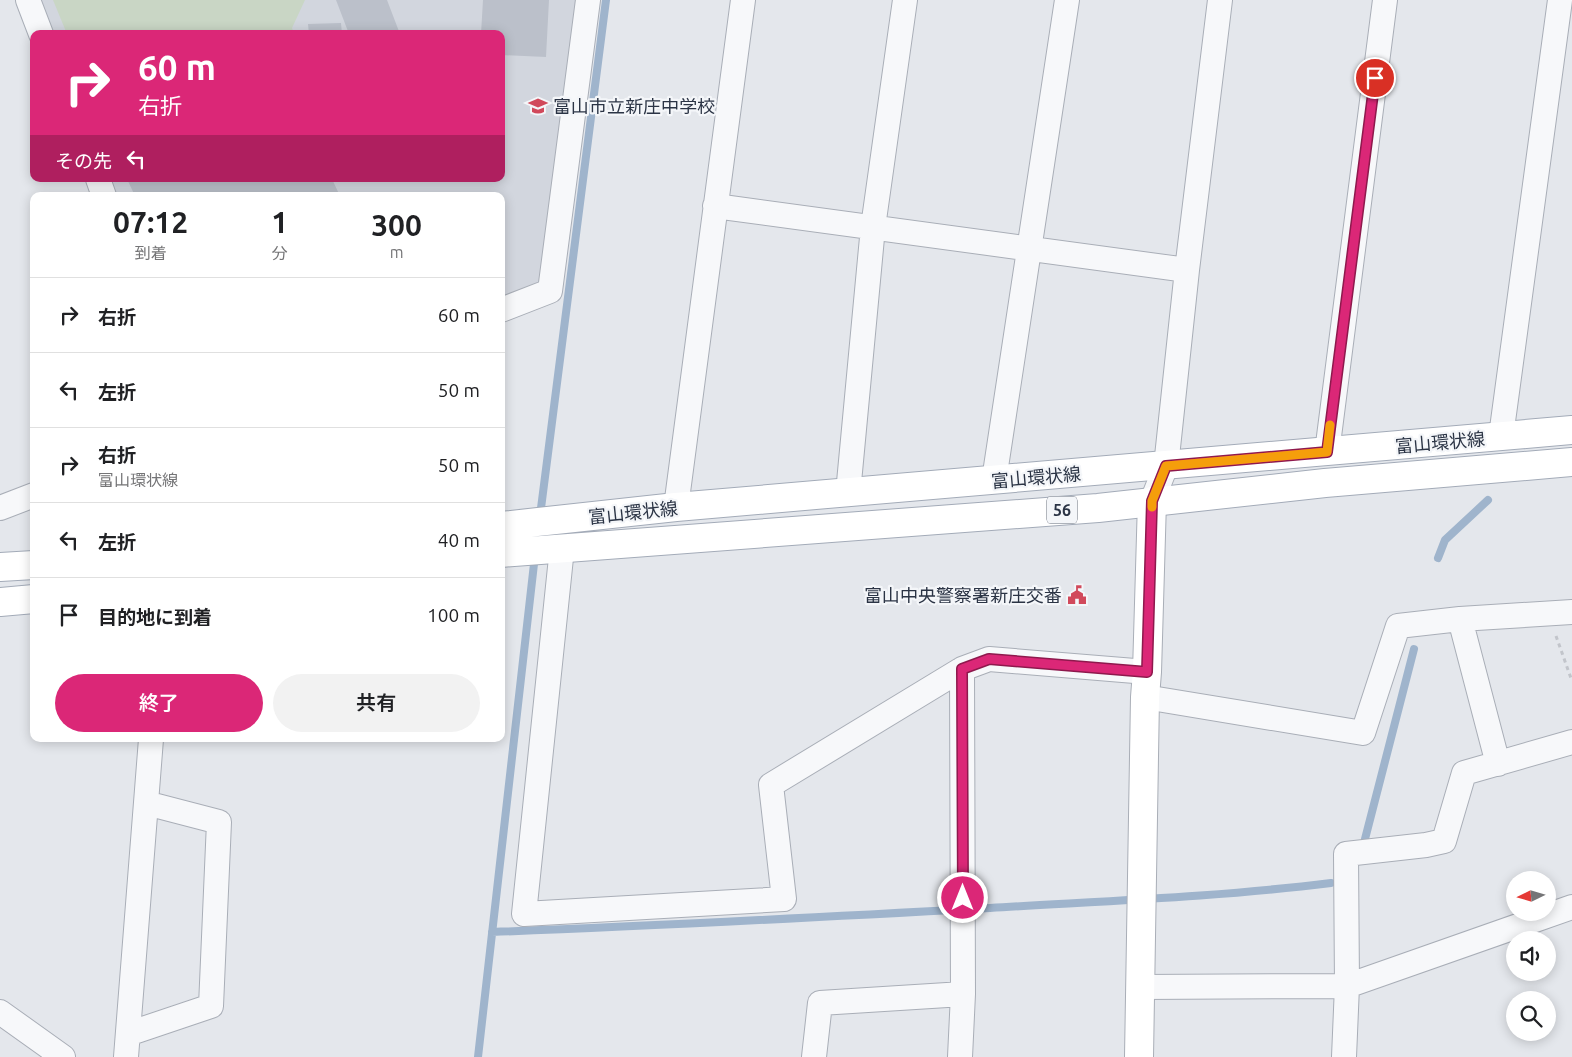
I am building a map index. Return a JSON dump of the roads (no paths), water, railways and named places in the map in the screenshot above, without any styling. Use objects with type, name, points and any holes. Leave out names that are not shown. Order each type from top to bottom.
[{"type":"main road","name":"富山環状線","points":[[508,525],[676,507],[1572,430]]},
{"type":"main road","name":"富山環状線","points":[[507,553],[1098,508],[1325,483],[1572,462]]},
{"type":"main road","points":[[1139,1057],[1141,987],[1140,896],[1152,501]]},
{"type":"main road","points":[[0,567],[30,566]]},
{"type":"main road","points":[[0,602],[30,599]]},
{"type":"street","points":[[28,0],[39,30]]},
{"type":"street","points":[[505,308],[550,291],[588,0]]},
{"type":"street","points":[[676,507],[715,206],[741,28],[743,0]]},
{"type":"street","points":[[848,493],[873,227],[905,0]]},
{"type":"street","points":[[994,480],[1067,0]]},
{"type":"street","points":[[1152,501],[1166,466],[1187,270],[1220,0]]},
{"type":"street","points":[[1327,452],[1385,0]]},
{"type":"street","points":[[1501,436],[1560,0]]},
{"type":"street","points":[[715,206],[1187,270]]},
{"type":"street","points":[[0,508],[30,497]]},
{"type":"street","points":[[557,548],[524,914],[784,899],[771,786],[962,669],[989,659],[1146,684],[1363,733],[1398,626],[1460,619],[1572,612]]},
{"type":"street","points":[[1460,619],[1498,764]]},
{"type":"street","points":[[960,1057],[963,994],[962,669]]},
{"type":"street","points":[[146,803],[219,822],[211,1006],[127,1046],[146,803],[152,742]]},
{"type":"street","points":[[1344,1057],[1347,986],[1346,854],[1426,845],[1444,841],[1464,774],[1572,742]]},
{"type":"street","points":[[1141,987],[1347,986],[1572,907]]},
{"type":"street","points":[[814,1057],[820,1003],[963,994]]},
{"type":"street","points":[[0,1012],[63,1057]]},
{"type":"waterway","points":[[540,516],[606,0]]},
{"type":"waterway","points":[[1438,558],[1445,540],[1488,500]]},
{"type":"waterway","points":[[478,1057],[535,555]]},
{"type":"waterway","points":[[1365,839],[1414,649]]},
{"type":"waterway","points":[[492,932],[1118,901],[1246,892],[1331,883]]},
{"type":"place","name":"富山市立新庄中学校","points":[[538,106]]},
{"type":"place","name":"富山中央警察署新庄交番","points":[[1077,595]]}]
